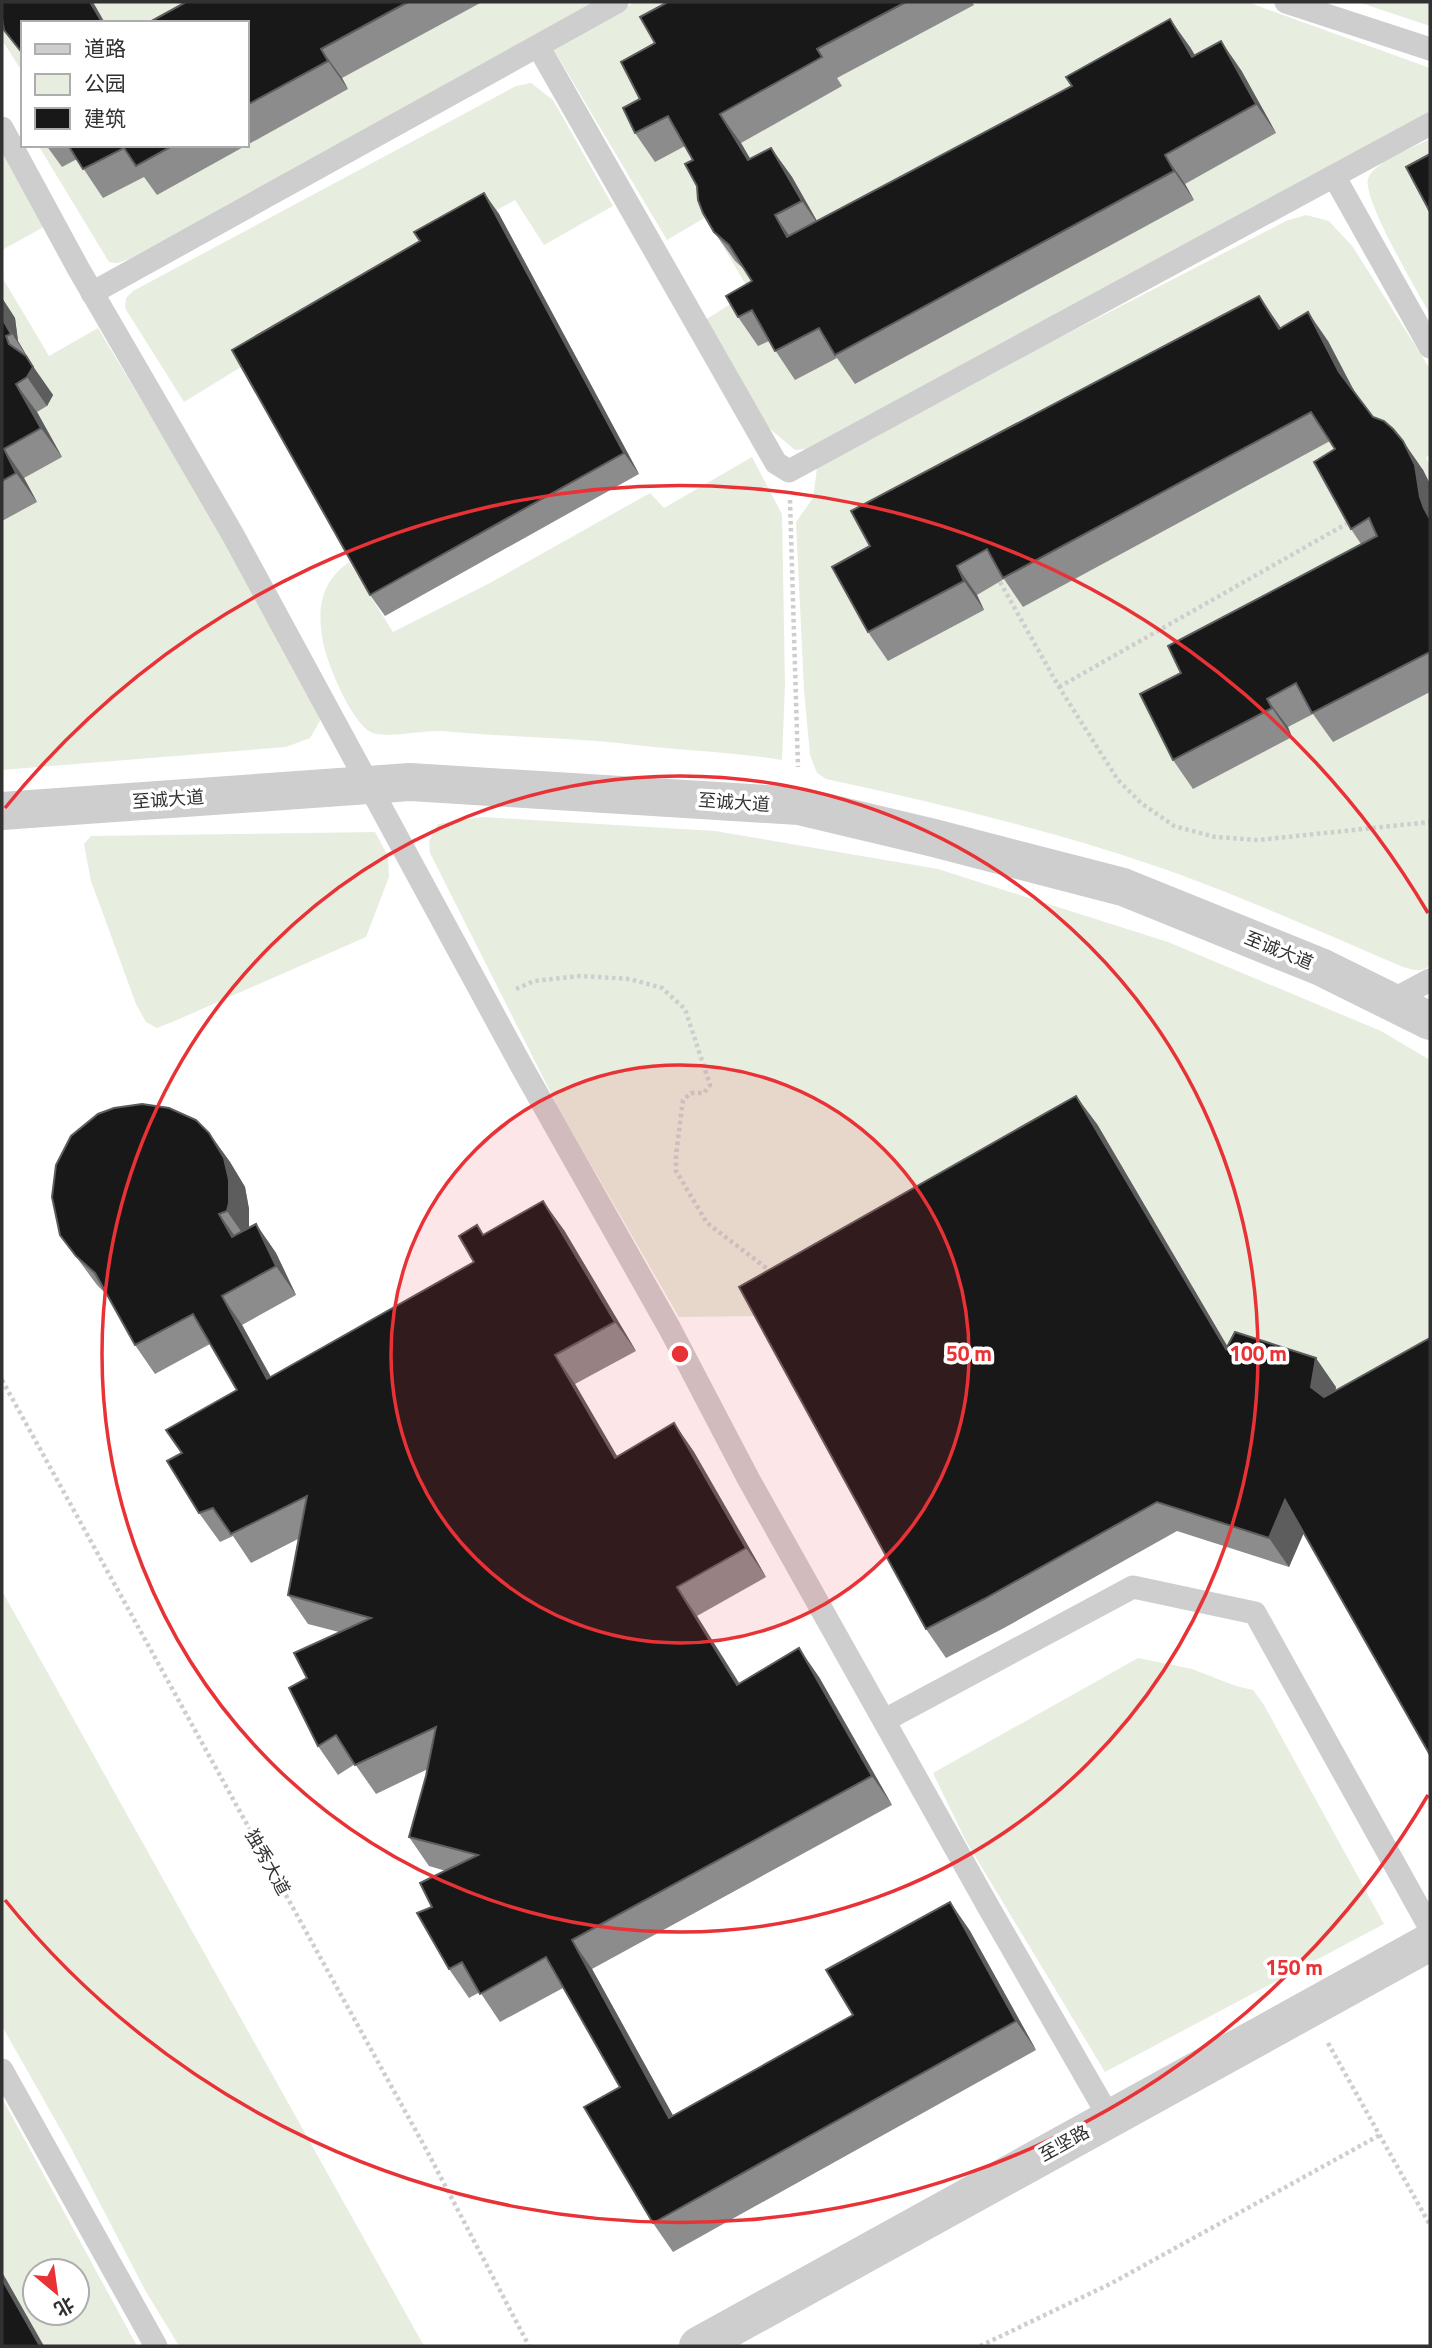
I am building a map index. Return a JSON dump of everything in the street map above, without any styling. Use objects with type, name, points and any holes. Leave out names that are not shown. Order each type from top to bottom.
[{"type":"street","name":"至诚大道","points":[[2,811],[410,782],[799,806],[1123,887],[1321,967],[1430,1021]]},
{"type":"street","name":"至坚路","points":[[698,2346],[1430,1942]]},
{"type":"lane","points":[[92,293],[618,2]]},
{"type":"lane","points":[[1286,2],[1430,49]]},
{"type":"lane","points":[[538,46],[776,463],[789,471],[1430,124]]},
{"type":"lane","points":[[2,128],[92,293],[233,535],[486,1003],[670,1329],[749,1480],[1110,2118]]},
{"type":"lane","points":[[1334,176],[1430,347]]},
{"type":"lane","points":[[1391,1001],[1430,980]]},
{"type":"lane","points":[[885,1720],[1133,1587],[1255,1614],[1430,1928]]},
{"type":"lane","points":[[2,2070],[156,2346]]},
{"type":"path","points":[[789,471],[799,806]]},
{"type":"path","points":[[1059,687],[1346,524]]},
{"type":"path","points":[[1000,582],[1059,687],[1118,780],[1141,803],[1174,826],[1215,837],[1258,840],[1430,822]]},
{"type":"path","points":[[486,1003],[534,981],[580,976],[630,979],[662,988],[685,1009],[710,1086],[704,1093],[691,1093],[683,1100],[676,1171],[707,1223],[779,1277]]},
{"type":"path","name":"独秀大道","points":[[2,1380],[427,2151],[529,2346]]},
{"type":"path","points":[[1309,2009],[1430,2225]]},
{"type":"path","points":[[979,2346],[1112,2283],[1380,2135]]},
{"type":"green space","points":[[2,2],[604,2],[118,263],[109,262],[39,147],[248,147],[248,21],[21,21],[21,70],[2,43]]},
{"type":"green space","points":[[635,2],[1247,2],[1430,68],[1430,112],[880,410],[806,449],[795,450],[769,428],[705,320],[750,292],[706,217],[667,240],[552,47]]},
{"type":"green space","points":[[1358,2],[1430,2],[1430,26]]},
{"type":"green space","points":[[531,83],[553,100],[613,206],[544,245],[515,200],[425,249],[384,279],[184,402],[125,308],[126,298],[133,291],[516,86]]},
{"type":"green space","points":[[1430,139],[1430,314],[1382,225],[1368,189],[1368,179],[1371,173],[1386,161]]},
{"type":"green space","points":[[2,150],[43,223],[42,228],[2,250]]},
{"type":"green space","points":[[1306,215],[1329,221],[1353,247],[1430,369],[1430,454],[1426,458],[1430,465],[1430,966],[1420,970],[1403,967],[1237,897],[1138,860],[1005,821],[826,779],[817,773],[810,755],[796,522],[813,498],[817,468],[1057,339],[1286,221]]},
{"type":"green space","points":[[2,277],[49,356],[98,328],[204,505],[317,706],[320,721],[310,738],[286,747],[2,770]]},
{"type":"green space","points":[[752,457],[782,514],[785,685],[782,760],[606,742],[442,731],[380,734],[365,728],[349,706],[325,652],[320,619],[326,588],[339,570],[349,562],[393,632],[488,584],[650,493],[664,508]]},
{"type":"green space","points":[[482,817],[715,831],[938,869],[1168,942],[1381,1031],[1430,1060],[1430,1379],[1331,1416],[1336,1387],[760,1316],[679,1317],[560,1111],[430,853],[429,841],[438,824]]},
{"type":"green space","points":[[375,832],[388,856],[389,877],[366,937],[157,1028],[146,1022],[136,1004],[91,881],[84,844],[91,836]]},
{"type":"green space","points":[[2,1591],[424,2346],[179,2346],[145,2290],[71,2148],[2,2026]]},
{"type":"green space","points":[[1138,1658],[1192,1669],[1253,1690],[1264,1705],[1384,1924],[1105,2072],[966,1841],[933,1773]]},
{"type":"green space","points":[[2,2098],[89,2257],[21,2257],[21,2327],[91,2327],[91,2261],[137,2346],[2,2346]]},
{"type":"building","points":[[2,2],[90,2],[101,21],[21,21],[21,51],[4,30]]},
{"type":"building","points":[[186,2],[408,2],[321,49],[328,61],[248,104],[248,21],[152,21]]},
{"type":"building","points":[[668,2],[906,2],[817,49],[822,57],[720,114],[748,160],[771,148],[802,201],[775,215],[787,237],[1072,86],[1066,77],[1170,19],[1192,57],[1221,41],[1256,104],[1165,155],[1174,171],[835,355],[819,328],[775,351],[752,310],[738,317],[726,296],[752,281],[729,245],[714,232],[703,213],[697,186],[685,164],[693,160],[668,116],[635,133],[623,108],[640,99],[621,62],[655,43],[640,17]]},
{"type":"building","points":[[69,147],[170,147],[136,166],[124,148],[83,169]]},
{"type":"building","points":[[1430,154],[1430,212],[1406,167]]},
{"type":"building","points":[[484,193],[624,453],[370,595],[232,350],[420,241],[414,232]]},
{"type":"building","points":[[1259,296],[1279,329],[1308,312],[1339,372],[1373,417],[1384,421],[1403,441],[1415,465],[1420,497],[1430,519],[1430,652],[1312,713],[1296,683],[1267,699],[1272,708],[1173,760],[1140,694],[1181,673],[1168,646],[1377,536],[1369,518],[1351,529],[1314,462],[1335,449],[1311,412],[1003,578],[987,549],[957,566],[964,581],[868,632],[832,567],[870,546],[851,511]]},
{"type":"building","points":[[2,318],[11,334],[6,336],[9,344],[26,356],[33,367],[27,377],[16,384],[41,428],[4,449],[16,473],[2,481]]},
{"type":"building","points":[[1076,1096],[1226,1349],[1235,1332],[1316,1358],[1311,1387],[1324,1397],[1430,1338],[1430,1755],[1285,1500],[1269,1538],[1157,1502],[926,1629],[739,1287]]},
{"type":"building","points":[[142,1104],[169,1108],[196,1120],[209,1133],[224,1158],[229,1180],[227,1211],[219,1214],[232,1237],[256,1224],[276,1266],[222,1296],[267,1379],[474,1262],[459,1236],[477,1225],[483,1235],[543,1201],[615,1322],[555,1355],[615,1458],[674,1423],[746,1548],[677,1587],[737,1685],[799,1648],[872,1776],[572,1940],[669,2118],[853,2015],[826,1970],[950,1902],[1016,2021],[653,2223],[584,2107],[620,2087],[546,1957],[480,1994],[462,1962],[449,1969],[417,1913],[432,1907],[420,1883],[478,1855],[409,1837],[436,1727],[355,1765],[336,1735],[318,1746],[289,1688],[307,1678],[294,1653],[371,1618],[288,1595],[307,1496],[231,1534],[213,1508],[199,1513],[167,1461],[182,1453],[166,1430],[237,1390],[193,1314],[135,1345],[95,1273],[76,1256],[60,1235],[52,1197],[56,1165],[71,1136],[98,1114],[114,1108]]},
{"type":"building","points":[[2,2279],[21,2312],[21,2327],[29,2327],[40,2346],[2,2346]]}]
